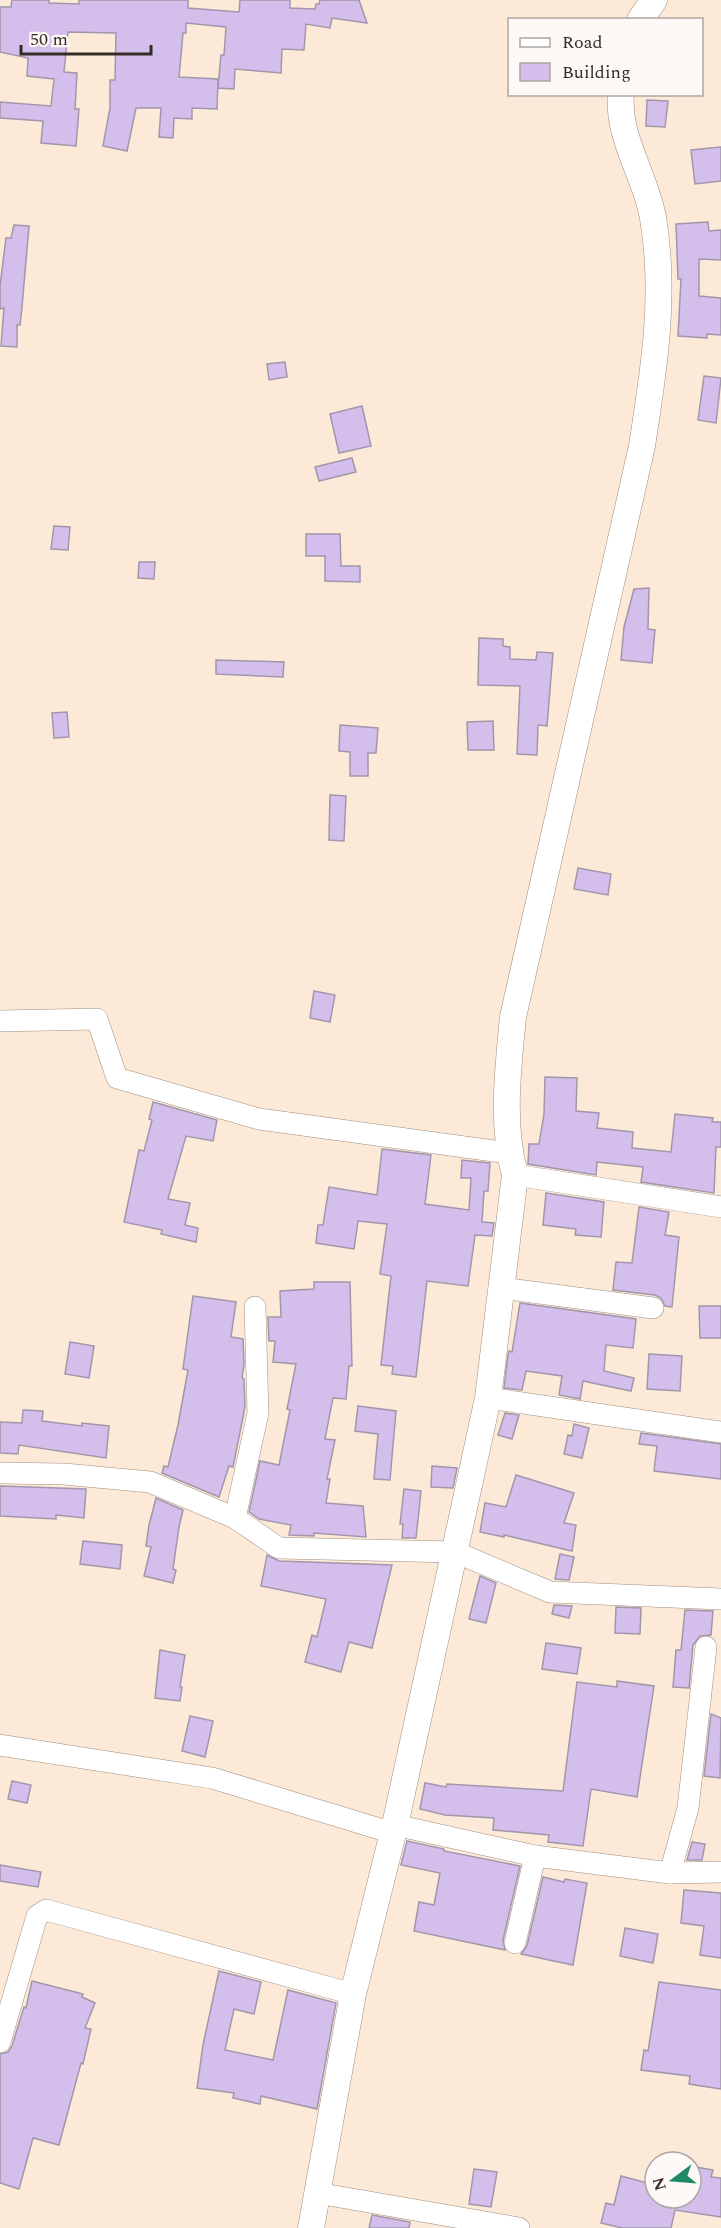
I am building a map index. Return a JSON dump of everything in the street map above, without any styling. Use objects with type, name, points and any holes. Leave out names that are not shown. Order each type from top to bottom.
[{"type":"street","points":[[641,18],[654,0]]},
{"type":"street","points":[[311,2228],[353,1994],[394,1829],[489,1398],[512,1164],[507,1080],[513,1017],[639,457],[654,368],[660,303],[660,268],[653,215],[626,138],[620,107],[621,96]]},
{"type":"street","points":[[0,1021],[97,1019],[117,1078],[259,1119],[512,1164],[721,1208]]},
{"type":"street","points":[[501,1288],[653,1308]]},
{"type":"street","points":[[235,1518],[258,1413],[255,1307]]},
{"type":"street","points":[[489,1398],[721,1432]]},
{"type":"street","points":[[0,1473],[64,1474],[150,1482],[235,1518],[279,1548],[455,1552],[550,1592],[721,1599]]},
{"type":"street","points":[[670,1873],[688,1808],[706,1647]]},
{"type":"street","points":[[0,1745],[212,1778],[394,1829],[535,1856],[670,1873],[721,1872]]},
{"type":"street","points":[[515,1943],[535,1856]]},
{"type":"street","points":[[0,2042],[36,1916],[46,1910],[353,1994]]},
{"type":"street","points":[[317,2193],[519,2228]]},
{"type":"building","points":[[12,0],[49,0],[49,3],[79,4],[79,0],[188,0],[188,8],[239,12],[240,0],[290,0],[290,8],[315,9],[320,0],[359,0],[367,23],[332,18],[330,28],[306,24],[304,50],[282,49],[281,73],[235,69],[234,89],[218,88],[226,27],[186,23],[179,77],[218,79],[217,109],[192,108],[192,119],[174,118],[173,138],[159,137],[161,108],[136,108],[127,151],[103,146],[110,108],[110,80],[115,80],[116,33],[68,32],[64,72],[77,73],[75,109],[79,109],[76,146],[41,143],[43,121],[0,118],[0,102],[51,106],[54,79],[27,76],[28,58],[0,52],[0,7],[11,7]]},
{"type":"building","points":[[647,100],[668,101],[665,127],[646,126]]},
{"type":"building","points":[[721,147],[721,181],[695,184],[691,150]]},
{"type":"building","points":[[708,222],[709,231],[721,230],[721,260],[699,259],[699,296],[721,298],[721,335],[707,334],[707,338],[678,336],[681,279],[678,279],[676,224]]},
{"type":"building","points":[[14,225],[29,226],[20,325],[17,325],[17,347],[1,346],[4,308],[0,309],[0,286],[6,238],[11,238]]},
{"type":"building","points":[[285,362],[287,377],[269,380],[267,364]]},
{"type":"building","points":[[704,376],[721,378],[716,423],[698,420]]},
{"type":"building","points":[[362,406],[371,446],[339,453],[330,414]]},
{"type":"building","points":[[352,458],[356,472],[319,481],[315,467]]},
{"type":"building","points":[[54,526],[70,527],[68,550],[51,549]]},
{"type":"building","points":[[306,534],[340,534],[341,566],[360,566],[360,582],[325,581],[325,556],[306,556]]},
{"type":"building","points":[[139,562],[155,562],[154,579],[138,578]]},
{"type":"building","points":[[649,588],[648,629],[655,630],[652,663],[621,660],[624,627],[634,589]]},
{"type":"building","points":[[479,638],[503,639],[503,646],[510,647],[510,659],[536,660],[537,652],[553,653],[547,726],[538,725],[537,755],[517,754],[520,686],[478,685]]},
{"type":"building","points":[[216,660],[284,662],[283,677],[216,674]]},
{"type":"building","points":[[67,712],[69,737],[54,738],[52,713]]},
{"type":"building","points":[[493,721],[494,750],[468,750],[467,722]]},
{"type":"building","points":[[340,725],[378,728],[376,753],[368,753],[368,776],[350,776],[350,752],[339,751]]},
{"type":"building","points":[[330,795],[346,796],[344,841],[329,840]]},
{"type":"building","points":[[578,868],[611,874],[608,895],[574,889]]},
{"type":"building","points":[[314,991],[335,995],[330,1022],[310,1018]]},
{"type":"building","points":[[545,1077],[577,1078],[576,1111],[599,1113],[597,1128],[633,1132],[632,1148],[671,1152],[675,1114],[713,1118],[712,1122],[721,1122],[721,1147],[716,1147],[714,1193],[641,1182],[643,1167],[597,1162],[596,1175],[528,1164],[529,1144],[539,1144],[544,1114]]},
{"type":"building","points":[[153,1102],[217,1120],[213,1141],[186,1136],[168,1199],[190,1203],[185,1225],[198,1228],[196,1242],[161,1234],[162,1230],[124,1222],[139,1150],[144,1151],[152,1120],[149,1119]]},
{"type":"building","points":[[382,1149],[431,1155],[425,1204],[469,1210],[471,1178],[461,1178],[462,1160],[490,1163],[488,1191],[484,1191],[482,1222],[494,1223],[492,1236],[475,1235],[468,1286],[427,1281],[416,1377],[392,1374],[393,1366],[381,1365],[391,1276],[380,1274],[387,1224],[358,1221],[354,1249],[316,1243],[318,1225],[323,1225],[329,1187],[377,1195]]},
{"type":"building","points":[[546,1193],[604,1202],[601,1237],[575,1235],[576,1229],[543,1225]]},
{"type":"building","points":[[639,1207],[669,1212],[665,1235],[679,1237],[672,1307],[665,1306],[661,1298],[655,1295],[613,1290],[616,1262],[632,1263]]},
{"type":"building","points":[[314,1282],[350,1282],[352,1366],[349,1366],[346,1399],[333,1398],[325,1439],[335,1440],[327,1479],[330,1479],[326,1503],[363,1506],[366,1537],[314,1533],[314,1536],[289,1535],[291,1525],[259,1519],[249,1512],[260,1461],[279,1465],[296,1364],[273,1362],[275,1341],[269,1341],[268,1317],[281,1317],[280,1291],[314,1289]]},
{"type":"building","points":[[193,1296],[236,1302],[231,1337],[243,1339],[242,1378],[244,1379],[245,1407],[233,1467],[229,1466],[219,1497],[162,1473],[164,1466],[168,1467],[188,1370],[183,1369]]},
{"type":"building","points":[[520,1303],[636,1319],[633,1348],[606,1345],[604,1371],[634,1378],[631,1391],[583,1381],[580,1399],[559,1395],[562,1376],[526,1371],[522,1390],[504,1388],[508,1355],[509,1351],[512,1352]]},
{"type":"building","points":[[699,1306],[721,1306],[721,1338],[700,1338]]},
{"type":"building","points":[[70,1342],[94,1346],[89,1378],[65,1374]]},
{"type":"building","points":[[649,1354],[682,1356],[680,1391],[647,1389]]},
{"type":"building","points":[[358,1406],[396,1411],[390,1480],[374,1479],[378,1434],[355,1431]]},
{"type":"building","points":[[23,1410],[43,1411],[42,1421],[82,1426],[82,1423],[109,1426],[106,1458],[19,1445],[18,1454],[0,1453],[0,1422],[22,1423]]},
{"type":"building","points":[[505,1413],[519,1415],[512,1439],[498,1435]]},
{"type":"building","points":[[574,1424],[589,1428],[582,1458],[564,1454],[568,1435],[572,1436]]},
{"type":"building","points":[[641,1433],[721,1444],[721,1479],[654,1471],[657,1446],[639,1444]]},
{"type":"building","points":[[432,1466],[457,1468],[453,1488],[431,1487]]},
{"type":"building","points":[[516,1475],[574,1493],[564,1523],[576,1525],[572,1551],[504,1535],[504,1537],[480,1532],[485,1503],[506,1507]]},
{"type":"building","points":[[0,1486],[86,1489],[84,1518],[56,1515],[56,1519],[0,1516]]},
{"type":"building","points":[[404,1489],[421,1491],[416,1538],[402,1538],[403,1524],[400,1524]]},
{"type":"building","points":[[156,1498],[183,1510],[173,1569],[176,1570],[173,1583],[144,1576],[151,1547],[146,1546],[149,1525]]},
{"type":"building","points":[[83,1541],[122,1545],[120,1569],[80,1564]]},
{"type":"building","points":[[560,1554],[574,1557],[569,1580],[555,1579]]},
{"type":"building","points":[[267,1555],[279,1561],[392,1565],[372,1648],[349,1642],[341,1672],[305,1662],[312,1635],[317,1637],[326,1599],[261,1586]]},
{"type":"building","points":[[480,1576],[496,1583],[486,1623],[469,1619]]},
{"type":"building","points":[[554,1605],[572,1606],[569,1618],[552,1614]]},
{"type":"building","points":[[616,1607],[641,1608],[640,1634],[615,1633]]},
{"type":"building","points":[[685,1610],[713,1611],[711,1635],[700,1636],[693,1645],[689,1688],[673,1687],[676,1650],[681,1650]]},
{"type":"building","points":[[546,1643],[581,1648],[577,1674],[542,1669]]},
{"type":"building","points":[[160,1650],[185,1655],[180,1701],[155,1698]]},
{"type":"building","points":[[617,1681],[654,1686],[637,1797],[591,1789],[583,1846],[548,1842],[549,1835],[493,1830],[494,1818],[445,1815],[420,1809],[425,1783],[446,1787],[447,1784],[563,1791],[577,1682],[617,1687]]},
{"type":"building","points":[[711,1714],[721,1718],[720,1778],[704,1776]]},
{"type":"building","points":[[190,1716],[213,1721],[205,1757],[182,1751]]},
{"type":"building","points":[[12,1781],[31,1785],[27,1803],[8,1799]]},
{"type":"building","points":[[407,1841],[520,1866],[503,1940],[505,1950],[414,1931],[419,1902],[434,1905],[440,1873],[401,1865]]},
{"type":"building","points":[[692,1842],[705,1844],[702,1860],[687,1860]]},
{"type":"building","points":[[0,1865],[41,1872],[38,1887],[0,1881]]},
{"type":"building","points":[[543,1877],[564,1882],[565,1879],[587,1883],[573,1965],[521,1954],[527,1946]]},
{"type":"building","points":[[684,1890],[721,1893],[721,1958],[700,1955],[704,1926],[681,1923]]},
{"type":"building","points":[[625,1928],[658,1934],[653,1963],[620,1956]]},
{"type":"building","points":[[219,1971],[261,1982],[254,2014],[234,2009],[225,2050],[273,2060],[288,1990],[336,2003],[317,2109],[261,2096],[260,2104],[233,2098],[234,2093],[197,2088],[203,2045]]},
{"type":"building","points":[[32,1981],[83,1994],[82,1997],[95,2003],[85,2028],[91,2029],[59,2145],[33,2138],[19,2189],[0,2183],[0,2054],[8,2052],[12,2046],[24,2007],[26,2008]]},
{"type":"building","points":[[659,1982],[721,1990],[721,2089],[689,2084],[690,2076],[641,2070],[644,2050],[648,2051]]},
{"type":"building","points":[[703,2168],[713,2170],[711,2177],[721,2178],[721,2217],[675,2210],[703,2210]]},
{"type":"building","points":[[474,2169],[497,2172],[491,2207],[469,2204]]},
{"type":"building","points":[[621,2176],[643,2182],[643,2210],[675,2210],[671,2228],[622,2228],[601,2223],[606,2203],[614,2205]]},
{"type":"building","points":[[372,2215],[410,2222],[409,2228],[369,2228]]}]
